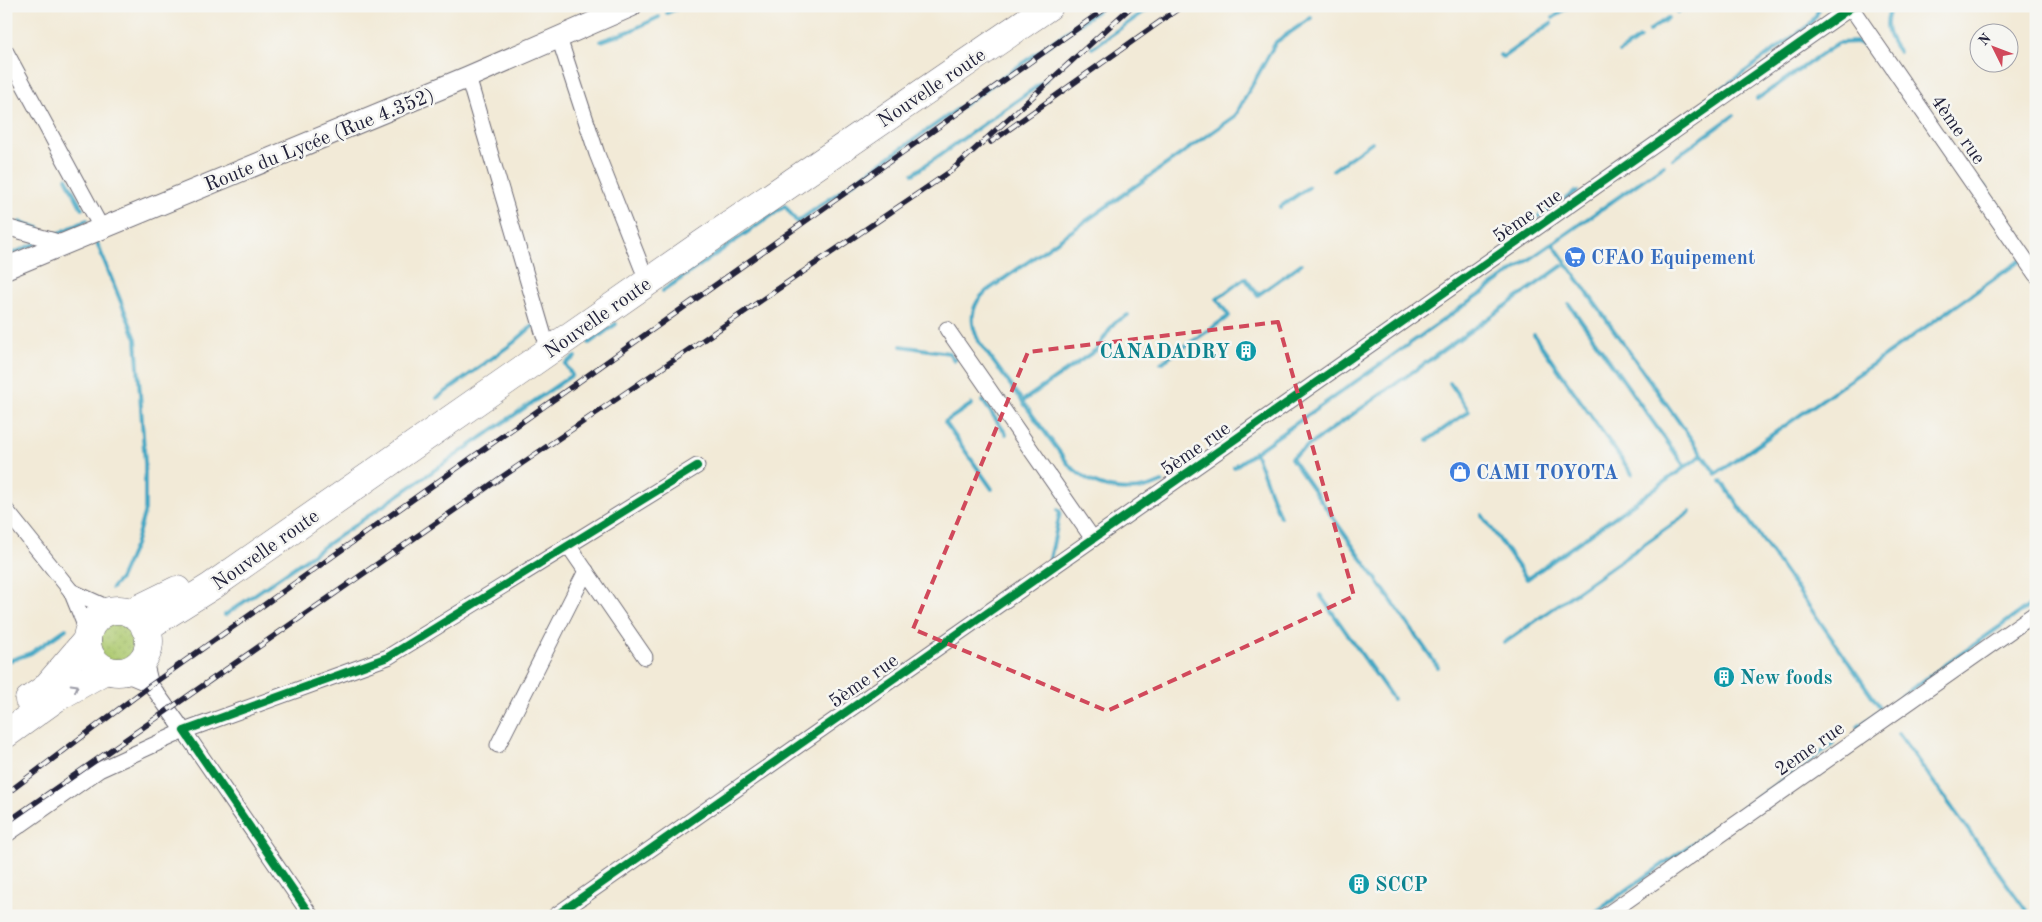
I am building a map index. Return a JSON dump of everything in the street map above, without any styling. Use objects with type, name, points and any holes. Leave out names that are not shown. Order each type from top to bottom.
[{"type":"highway","name":"Nouvelle route","points":[[130,617],[212,586],[691,243],[898,90],[1022,6]]},
{"type":"highway","name":"Nouvelle route","points":[[130,617],[172,593],[642,268],[691,243],[1049,6]]},
{"type":"highway","points":[[6,715],[45,689],[87,637],[91,626],[101,615],[130,617],[148,642],[144,657],[134,667],[113,671],[56,698],[6,734]]},
{"type":"highway","points":[[87,637],[88,648],[94,661],[113,671]]},
{"type":"main road","name":"Route du Lycée (Rue 4.352)","points":[[6,268],[468,77],[631,6]]},
{"type":"street","name":"4ème rue","points":[[1852,7],[2036,275]]},
{"type":"street","name":"5ème rue","points":[[555,916],[1852,7]]},
{"type":"street","points":[[559,38],[597,154],[642,268]]},
{"type":"street","points":[[6,52],[102,228]]},
{"type":"street","points":[[468,77],[544,336]]},
{"type":"street","points":[[6,226],[65,244]]},
{"type":"street","points":[[947,329],[1093,539]]},
{"type":"street","points":[[6,835],[98,770],[184,730],[388,657],[697,466]]},
{"type":"street","points":[[6,510],[71,591],[87,637]]},
{"type":"street","points":[[568,546],[645,657]]},
{"type":"street","points":[[498,745],[586,571]]},
{"type":"street","points":[[71,591],[130,617]]},
{"type":"street","name":"2eme rue","points":[[1605,916],[2036,613]]},
{"type":"street","points":[[144,657],[151,685],[184,730],[311,916]]},
{"type":"street","points":[[113,671],[151,685]]},
{"type":"highlighted area","points":[[1278,322],[1354,596],[1107,711],[913,629],[1028,352]]},
{"type":"green space","points":[[120,615],[143,636],[138,656],[121,667],[110,666],[101,659],[95,650],[93,638],[96,628],[105,619]]},
{"type":"waterway","points":[[667,13],[683,6]]},
{"type":"waterway","points":[[663,291],[785,206],[797,222],[1104,6]]},
{"type":"waterway","points":[[1092,48],[1152,6]]},
{"type":"waterway","points":[[1553,18],[1569,6]]},
{"type":"waterway","points":[[1677,12],[1686,6]]},
{"type":"waterway","points":[[1721,89],[1809,25],[1816,16],[1819,6]]},
{"type":"waterway","points":[[1892,6],[1887,19],[1887,25],[1889,36],[1899,52]]},
{"type":"waterway","points":[[601,41],[630,31],[659,17]]},
{"type":"waterway","points":[[1162,482],[1150,487],[1137,489],[1113,488],[1090,480],[1079,474],[1069,465],[979,342],[973,320],[975,307],[982,295],[988,290],[1235,116],[1276,42],[1311,18]]},
{"type":"waterway","points":[[1649,31],[1668,18]]},
{"type":"waterway","points":[[1500,55],[1503,57],[1551,23]]},
{"type":"waterway","points":[[1620,52],[1640,38]]},
{"type":"waterway","points":[[1757,99],[1838,43],[1857,42],[1872,49]]},
{"type":"waterway","points":[[913,174],[1046,80]]},
{"type":"waterway","points":[[1673,159],[1734,115]]},
{"type":"waterway","points":[[1333,170],[1372,142]]},
{"type":"waterway","points":[[1234,467],[1664,165]]},
{"type":"waterway","points":[[66,178],[82,209]]},
{"type":"waterway","points":[[1983,185],[2016,232]]},
{"type":"waterway","points":[[1280,207],[1309,187]]},
{"type":"waterway","points":[[1538,217],[1577,191]]},
{"type":"waterway","points":[[55,235],[87,220]]},
{"type":"waterway","points":[[20,222],[39,228]]},
{"type":"waterway","points":[[6,256],[37,243]]},
{"type":"waterway","points":[[97,243],[136,339],[145,463],[145,510],[135,545],[120,579],[112,588]]},
{"type":"waterway","points":[[1552,243],[1716,474],[2021,260]]},
{"type":"waterway","points":[[1161,363],[1229,316],[1217,299],[1245,278],[1258,295],[1301,264]]},
{"type":"waterway","points":[[1438,667],[1291,458],[1562,266]]},
{"type":"waterway","points":[[1569,304],[1685,467]]},
{"type":"waterway","points":[[1024,400],[1096,350],[1114,323],[1128,315]]},
{"type":"waterway","points":[[437,398],[513,343],[536,323]]},
{"type":"waterway","points":[[589,343],[616,324]]},
{"type":"waterway","points":[[1534,335],[1632,474]]},
{"type":"waterway","points":[[901,346],[949,353],[954,360],[957,358]]},
{"type":"waterway","points":[[225,615],[572,375],[565,364],[575,357]]},
{"type":"waterway","points":[[1428,440],[1469,411],[1450,383]]},
{"type":"waterway","points":[[983,401],[1006,434]]},
{"type":"waterway","points":[[972,404],[945,422],[992,489]]},
{"type":"waterway","points":[[1255,452],[1280,517]]},
{"type":"waterway","points":[[1482,515],[1527,579],[1702,455]]},
{"type":"waterway","points":[[1721,481],[1882,710]]},
{"type":"waterway","points":[[1049,564],[1060,512],[1058,510]]},
{"type":"waterway","points":[[1504,643],[1690,512]]},
{"type":"waterway","points":[[1320,595],[1393,699]]},
{"type":"waterway","points":[[1858,727],[2036,601]]},
{"type":"waterway","points":[[6,662],[31,653],[66,629]]},
{"type":"waterway","points":[[1899,734],[2030,916]]},
{"type":"waterway","points":[[1590,916],[1833,744]]},
{"type":"railway","points":[[6,794],[151,685],[1109,6]]},
{"type":"railway","points":[[6,823],[499,479],[951,171],[1132,6]]},
{"type":"railway","points":[[991,142],[1182,6]]},
{"type":"cycle path","points":[[555,916],[1853,6]]},
{"type":"cycle path","points":[[311,916],[184,731],[388,657],[697,466]]},
{"type":"place","name":"CFAO Equipement","points":[[1575,257]]},
{"type":"place","name":"CANADADRY","points":[[1246,351]]},
{"type":"place","name":"CAMI TOYOTA","points":[[1460,472]]},
{"type":"place","name":"New foods","points":[[1724,677]]},
{"type":"place","name":"SCCP","points":[[1359,884]]}]
